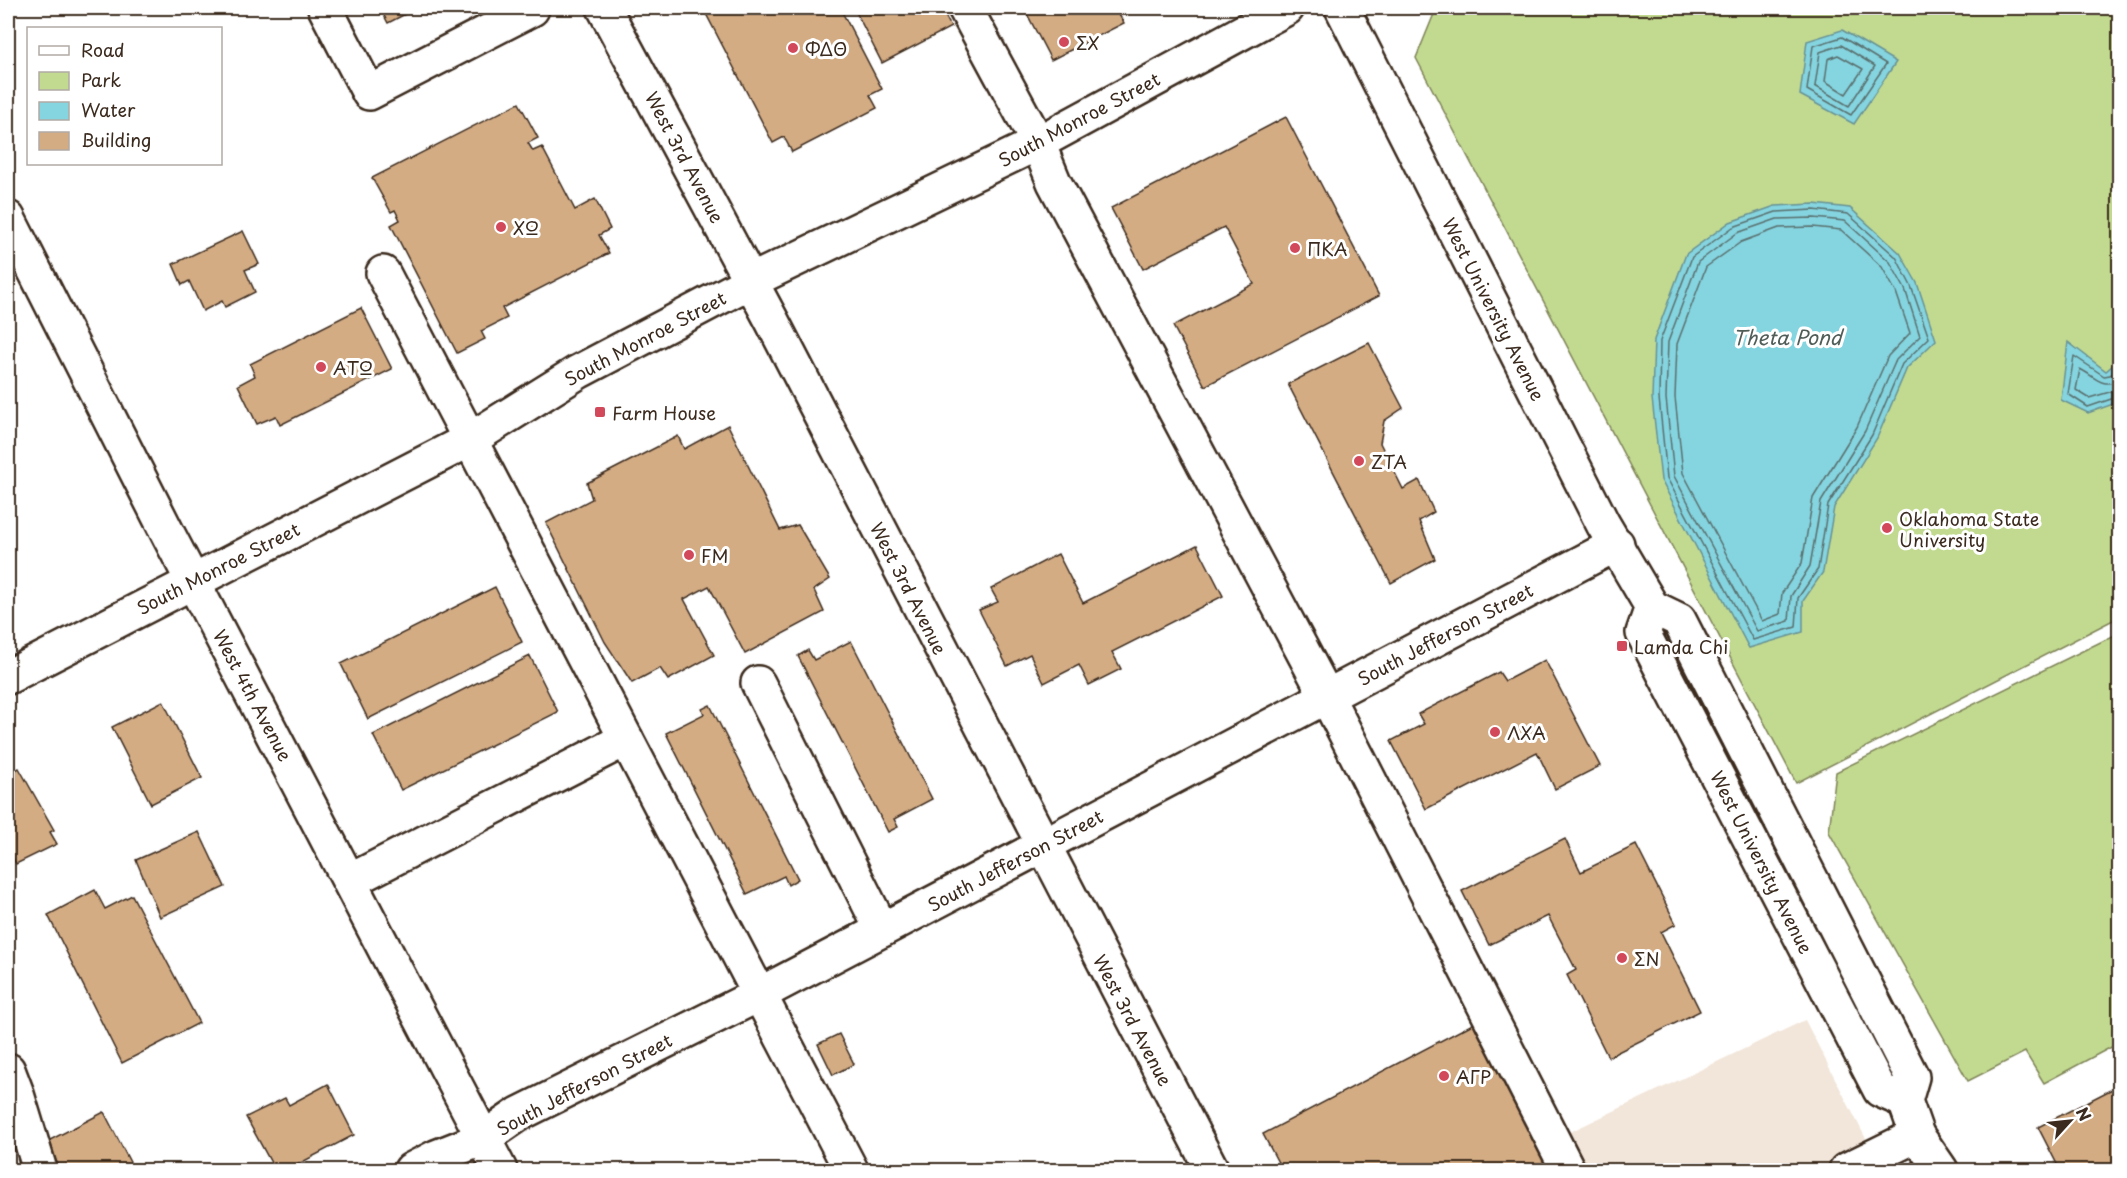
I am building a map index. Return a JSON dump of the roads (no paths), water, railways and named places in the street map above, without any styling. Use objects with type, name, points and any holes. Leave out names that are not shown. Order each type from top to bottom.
[{"type":"street","points":[[325,8],[369,93],[532,9]]},
{"type":"street","name":"West 3rd Avenue","points":[[604,8],[751,281],[1212,1170]]},
{"type":"street","points":[[965,8],[1038,143],[1054,182],[1327,697],[1568,1170]]},
{"type":"street","name":"South Monroe Street","points":[[8,677],[471,439],[578,372],[751,281],[1038,143],[1287,8]]},
{"type":"street","name":"West University Avenue","points":[[1342,8],[1598,513],[1652,607],[1679,620],[1912,1077],[1905,1101],[1917,1135],[1941,1170]]},
{"type":"street","name":"West 4th Avenue","points":[[8,218],[169,536],[500,1170]]},
{"type":"street","points":[[383,273],[851,1170]]},
{"type":"street","name":"South Jefferson Street","points":[[411,1170],[436,1157],[484,1138],[519,1114],[758,995],[1617,544]]},
{"type":"street","points":[[758,683],[882,930]]},
{"type":"street","points":[[350,880],[626,739]]},
{"type":"street","points":[[8,1070],[40,1170]]},
{"type":"street","points":[[1846,1170],[1917,1135]]},
{"type":"water","points":[[1842,30],[1896,62],[1854,124],[1800,95],[1807,41]]},
{"type":"water","name":"Theta Pond","points":[[1814,204],[1850,208],[1900,253],[1917,283],[1936,340],[1907,368],[1877,438],[1834,507],[1823,572],[1803,601],[1803,632],[1749,648],[1661,480],[1652,398],[1654,340],[1686,254],[1730,222],[1775,206]]},
{"type":"water","points":[[2068,342],[2106,371],[2119,360],[2119,402],[2088,413],[2061,400]]},
{"type":"place","name":"ΣX","points":[[1064,42]]},
{"type":"place","name":"ΦΔΘ","points":[[793,48]]},
{"type":"place","name":"XΩ","points":[[501,227]]},
{"type":"place","name":"ΠΚΑ","points":[[1295,248]]},
{"type":"place","name":"ΑTΩ","points":[[321,367]]},
{"type":"place","name":"Farm House","points":[[600,412]]},
{"type":"place","name":"ΖΤΑ","points":[[1359,461]]},
{"type":"place","name":"Oklahoma State University","points":[[1887,528]]},
{"type":"place","name":"FM","points":[[689,555]]},
{"type":"place","name":"Lamda Chi","points":[[1622,646]]},
{"type":"place","name":"ΛXA","points":[[1495,732]]},
{"type":"place","name":"ΣN","points":[[1622,958]]},
{"type":"place","name":"AΓP","points":[[1444,1076]]}]
